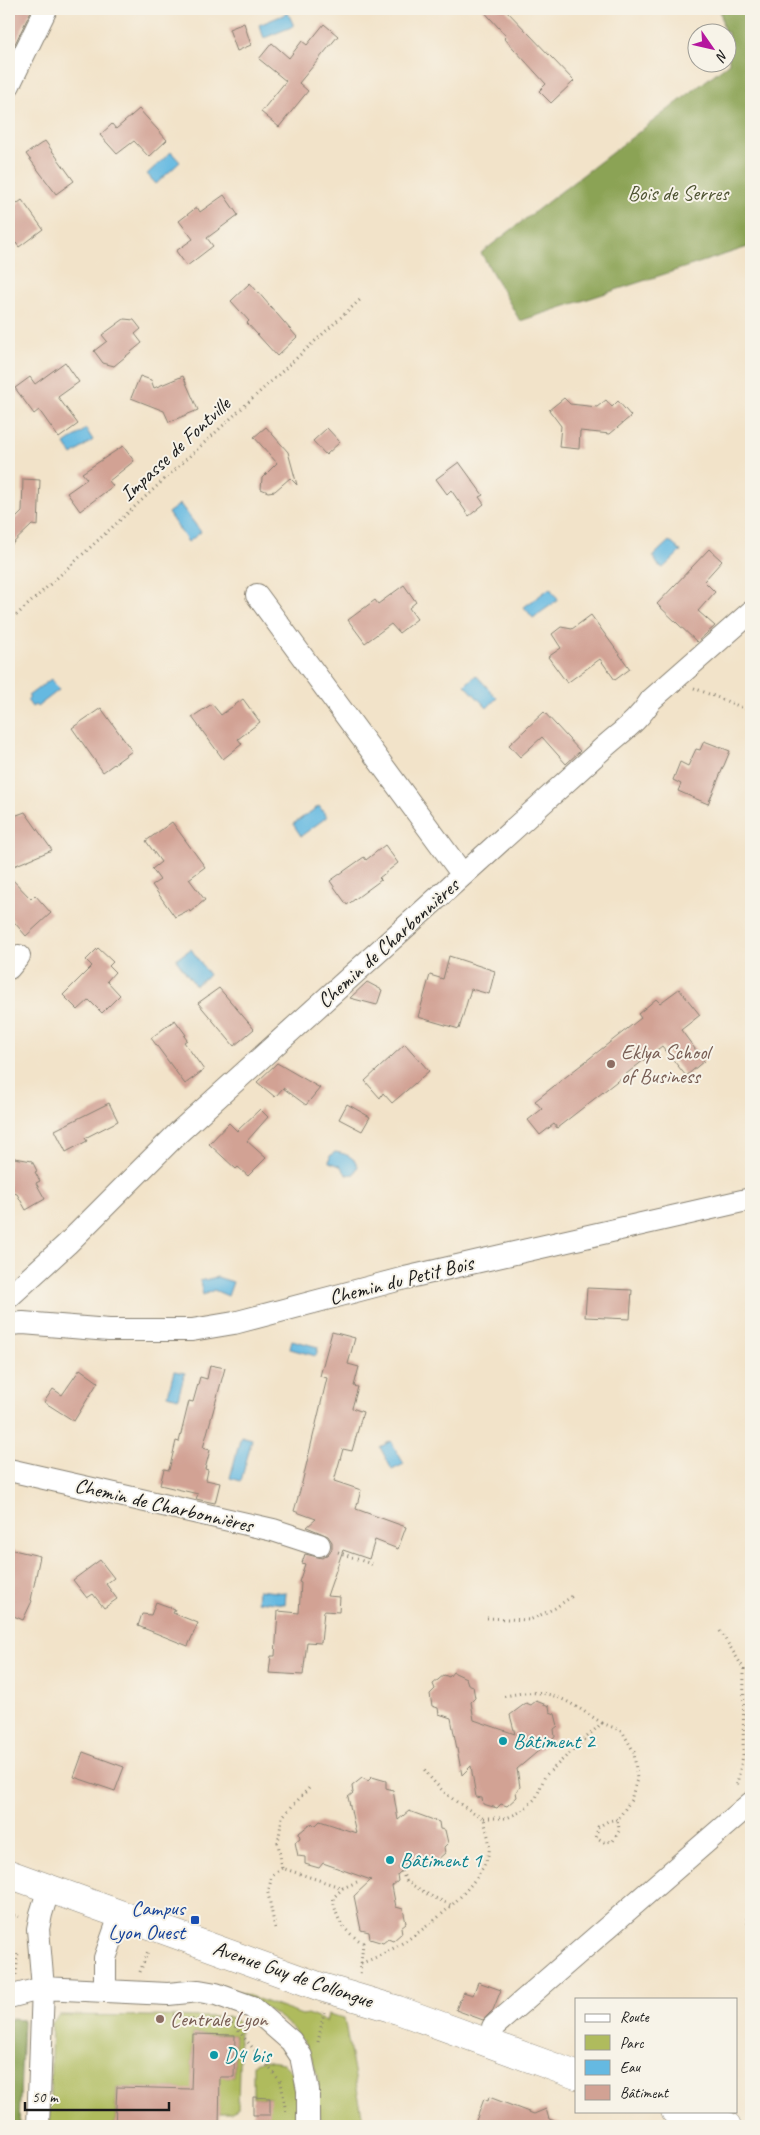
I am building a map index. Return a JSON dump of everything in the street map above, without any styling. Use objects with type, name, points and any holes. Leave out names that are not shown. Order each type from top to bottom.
[{"type":"main road","name":"Avenue Guy de Collongue","points":[[9,1874],[321,1987],[398,2010],[575,2075]]},
{"type":"main road","points":[[679,2112],[727,2126]]},
{"type":"street","points":[[12,70],[46,9]]},
{"type":"street","points":[[257,596],[464,875]]},
{"type":"street","name":"Chemin de Charbonnières","points":[[9,1297],[67,1244],[179,1132],[610,742],[628,729],[642,715],[651,700],[751,612]]},
{"type":"street","name":"Chemin du Petit Bois","points":[[9,1324],[109,1330],[192,1330],[242,1321],[404,1278],[751,1199]]},
{"type":"street","name":"Chemin de Charbonnières","points":[[9,1290],[29,1280]]},
{"type":"street","name":"Chemin du Petit Bois","points":[[9,1312],[48,1325]]},
{"type":"street","name":"Chemin de Charbonnières","points":[[9,1470],[273,1530],[319,1545]]},
{"type":"street","points":[[493,2027],[746,1806]]},
{"type":"street","points":[[38,2126],[43,1988],[38,1929],[40,1914],[49,1888]]},
{"type":"street","points":[[105,1991],[105,1958],[121,1913]]},
{"type":"street","points":[[15,1996],[43,1988],[105,1991],[274,2025],[291,2040],[301,2056],[308,2090],[308,2126]]},
{"type":"path","name":"Impasse de Fontville","points":[[9,622],[362,298]]},
{"type":"path","points":[[679,677],[690,687],[751,711]]},
{"type":"path","points":[[319,1545],[374,1565]]},
{"type":"path","points":[[487,1618],[530,1620],[555,1608],[574,1595]]},
{"type":"path","points":[[720,1631],[744,1670],[743,1756],[734,1799],[746,1806]]},
{"type":"path","points":[[502,1697],[532,1692],[554,1695],[602,1723],[622,1731],[634,1752],[637,1779],[631,1800],[618,1819],[619,1831],[613,1841],[604,1842],[596,1837],[598,1827],[608,1821],[618,1819]]},
{"type":"path","points":[[424,1769],[449,1798],[484,1818],[507,1818],[522,1811],[536,1798],[545,1776],[602,1723]]},
{"type":"path","points":[[282,1868],[278,1843],[282,1816],[311,1786]]},
{"type":"path","points":[[362,1963],[378,1958],[399,1946],[451,1905],[481,1873],[490,1850],[484,1818]]},
{"type":"path","points":[[399,1867],[407,1882],[451,1905]]},
{"type":"path","points":[[282,1868],[343,1888]]},
{"type":"path","points":[[275,1928],[268,1893],[272,1875],[282,1868]]},
{"type":"path","points":[[751,1873],[747,1917],[751,1945]]},
{"type":"path","points":[[357,1882],[343,1888],[333,1898],[334,1908],[346,1932],[363,1943],[360,1979]]},
{"type":"path","points":[[9,1907],[20,1908]]},
{"type":"path","points":[[9,1914],[19,1916],[19,1922]]},
{"type":"path","points":[[15,1996],[18,1948]]},
{"type":"path","points":[[166,2004],[173,2014],[183,2019],[221,2020],[233,2024],[281,2082],[287,2118]]},
{"type":"green space","name":"Bois de Serres","points":[[720,9],[751,9],[751,246],[520,321],[481,253],[717,72],[738,72],[738,22],[722,22]]},
{"type":"green space","points":[[225,1987],[302,2015],[307,2014],[326,2021],[328,2014],[344,2018],[363,2120],[360,2125],[325,2126],[319,2111],[318,2082],[314,2063],[297,2034],[272,2012]]},
{"type":"green space","points":[[59,2015],[230,2017],[236,2020],[240,2025],[238,2108],[232,2113],[219,2113],[211,2076],[234,2077],[235,2035],[193,2034],[192,2075],[200,2090],[117,2087],[115,2126],[49,2126],[52,2023]]},
{"type":"green space","points":[[9,2019],[23,2020],[19,2126],[9,2126]]},
{"type":"green space","points":[[263,2060],[283,2063],[292,2072],[298,2112],[296,2118],[289,2126],[257,2125],[257,2115],[270,2098],[253,2097],[253,2064]]},
{"type":"water","points":[[288,13],[294,26],[264,38],[259,25]]},
{"type":"water","points":[[171,152],[180,162],[156,184],[147,174]]},
{"type":"water","points":[[86,429],[93,440],[72,455],[65,444]]},
{"type":"water","points":[[180,504],[201,532],[188,542],[168,513]]},
{"type":"water","points":[[669,541],[681,551],[663,568],[658,565],[653,556]]},
{"type":"water","points":[[550,588],[558,600],[533,618],[524,607]]},
{"type":"water","points":[[476,675],[497,698],[487,708],[465,685]]},
{"type":"water","points":[[51,679],[59,690],[37,707],[35,705],[32,707],[27,700],[30,698],[28,696]]},
{"type":"water","points":[[319,806],[327,817],[301,836],[293,824]]},
{"type":"water","points":[[191,949],[209,975],[195,985],[176,959]]},
{"type":"water","points":[[335,1152],[345,1154],[357,1163],[358,1166],[354,1174],[347,1175],[340,1166],[329,1162],[330,1156]]},
{"type":"water","points":[[217,1277],[233,1282],[228,1296],[214,1290],[203,1295],[200,1281]]},
{"type":"water","points":[[292,1340],[318,1347],[316,1356],[290,1349]]},
{"type":"water","points":[[174,1371],[185,1373],[178,1398],[168,1395]]},
{"type":"water","points":[[241,1436],[252,1439],[241,1481],[230,1478]]},
{"type":"water","points":[[391,1441],[404,1464],[392,1470],[380,1447]]},
{"type":"water","points":[[258,1590],[286,1593],[285,1604],[257,1601]]},
{"type":"building","points":[[9,9],[32,9],[9,56]]},
{"type":"building","points":[[482,9],[505,9],[574,81],[551,103],[539,91],[546,84],[504,38],[506,36]]},
{"type":"building","points":[[244,23],[251,45],[237,51],[229,29]]},
{"type":"building","points":[[324,24],[338,36],[299,83],[308,91],[279,127],[261,112],[286,81],[259,59],[272,43],[289,58],[302,41],[307,45]]},
{"type":"building","points":[[139,109],[167,140],[149,157],[134,141],[117,154],[100,135],[112,124],[116,129]]},
{"type":"building","points":[[45,141],[74,181],[56,194],[26,154]]},
{"type":"building","points":[[224,195],[238,215],[207,238],[213,246],[187,266],[176,251],[193,239],[179,221],[197,207],[200,212]]},
{"type":"building","points":[[22,200],[43,229],[19,247],[16,243],[9,249],[9,210]]},
{"type":"building","points":[[250,283],[297,337],[277,356],[247,323],[249,321],[231,301]]},
{"type":"building","points":[[124,319],[134,320],[141,329],[135,334],[142,343],[114,366],[103,363],[94,351],[107,341],[102,335]]},
{"type":"building","points":[[65,362],[79,382],[58,397],[78,424],[59,438],[39,410],[34,414],[15,388],[30,377],[35,384]]},
{"type":"building","points":[[140,376],[151,380],[154,388],[183,376],[198,410],[169,422],[164,411],[131,398]]},
{"type":"building","points":[[564,398],[570,404],[597,407],[606,400],[612,407],[618,401],[631,416],[610,434],[580,431],[579,449],[559,447],[561,426],[549,410]]},
{"type":"building","points":[[266,427],[288,452],[297,485],[290,478],[275,491],[268,492],[261,489],[262,478],[277,463],[254,437]]},
{"type":"building","points":[[327,428],[340,442],[326,455],[313,441]]},
{"type":"building","points":[[123,446],[134,461],[109,481],[113,486],[80,511],[67,493],[87,479],[82,473]]},
{"type":"building","points":[[459,462],[483,495],[479,497],[484,504],[469,516],[451,490],[447,494],[436,479]]},
{"type":"building","points":[[23,479],[40,480],[38,526],[32,525],[9,547],[9,525],[22,512]]},
{"type":"building","points":[[709,549],[722,561],[704,581],[715,592],[698,611],[715,626],[697,642],[657,604]]},
{"type":"building","points":[[404,585],[416,602],[409,608],[417,619],[399,633],[391,624],[365,643],[348,620],[375,600],[378,604]]},
{"type":"building","points":[[591,615],[630,669],[615,680],[600,659],[567,683],[548,657],[561,648],[552,634],[561,627],[572,629]]},
{"type":"building","points":[[243,699],[260,722],[238,739],[242,744],[223,759],[192,717],[212,704],[221,715]]},
{"type":"building","points":[[101,708],[132,751],[103,772],[72,728]]},
{"type":"building","points":[[544,712],[580,751],[566,764],[542,737],[520,757],[509,745]]},
{"type":"building","points":[[704,741],[730,751],[708,804],[678,791],[681,784],[673,780],[680,762],[688,766],[696,749],[700,750]]},
{"type":"building","points":[[25,812],[52,850],[9,868],[9,818]]},
{"type":"building","points":[[172,822],[205,867],[189,879],[205,900],[190,912],[189,910],[175,917],[152,885],[160,880],[152,869],[161,862],[146,841]]},
{"type":"building","points":[[385,845],[398,863],[379,878],[381,880],[347,905],[330,881],[364,857],[366,860]]},
{"type":"building","points":[[9,876],[31,899],[35,895],[51,913],[26,936],[9,916]]},
{"type":"building","points":[[98,948],[113,962],[109,966],[115,972],[107,981],[120,995],[102,1013],[89,1000],[78,1010],[63,995],[92,966],[86,960]]},
{"type":"building","points":[[449,956],[495,971],[489,994],[471,989],[459,1029],[418,1017],[430,975],[443,979]]},
{"type":"building","points":[[367,982],[382,990],[377,1005],[350,998]]},
{"type":"building","points":[[219,988],[254,1029],[234,1046],[198,1003]]},
{"type":"building","name":"Eklya School of Business","points":[[679,989],[700,1015],[681,1030],[704,1061],[686,1076],[662,1046],[557,1128],[554,1124],[540,1135],[528,1120],[542,1109],[535,1101],[641,1018],[638,1014],[656,999],[660,1003]]},
{"type":"building","points":[[175,1020],[186,1035],[184,1036],[187,1040],[184,1042],[204,1070],[185,1084],[151,1038]]},
{"type":"building","points":[[405,1044],[429,1071],[392,1103],[383,1093],[380,1098],[365,1081]]},
{"type":"building","points":[[277,1063],[320,1088],[306,1105],[283,1088],[275,1097],[257,1082]]},
{"type":"building","points":[[109,1103],[118,1121],[85,1138],[87,1141],[66,1152],[55,1130]]},
{"type":"building","points":[[347,1104],[370,1117],[362,1131],[339,1119]]},
{"type":"building","points":[[260,1109],[268,1117],[247,1141],[266,1158],[248,1176],[238,1167],[236,1169],[209,1144],[229,1123],[237,1131]]},
{"type":"building","points":[[9,1157],[32,1161],[37,1171],[35,1172],[40,1181],[36,1183],[45,1199],[26,1210],[17,1194],[9,1191]]},
{"type":"building","points":[[587,1288],[632,1290],[630,1319],[585,1317]]},
{"type":"building","points":[[332,1332],[355,1338],[348,1364],[359,1367],[354,1386],[358,1387],[352,1408],[363,1412],[352,1451],[343,1449],[334,1481],[361,1490],[356,1509],[406,1527],[398,1549],[375,1540],[369,1559],[343,1550],[327,1596],[340,1597],[339,1612],[324,1611],[321,1643],[307,1642],[303,1675],[269,1673],[271,1656],[275,1656],[278,1611],[299,1613],[301,1583],[299,1582],[305,1564],[302,1563],[305,1554],[322,1558],[332,1549],[332,1542],[328,1536],[307,1527],[316,1519],[294,1511],[327,1378],[320,1376]]},
{"type":"building","points":[[210,1365],[225,1368],[203,1448],[210,1450],[205,1469],[208,1470],[206,1480],[220,1483],[215,1503],[196,1499],[198,1494],[160,1485],[164,1469],[169,1470],[176,1441],[179,1442],[189,1401],[193,1402],[200,1377],[207,1379]]},
{"type":"building","points":[[80,1369],[98,1382],[74,1421],[44,1402],[53,1389],[62,1395]]},
{"type":"building","points":[[9,1549],[40,1556],[32,1601],[23,1620],[9,1614]]},
{"type":"building","points":[[100,1560],[114,1578],[106,1584],[117,1599],[104,1608],[93,1594],[87,1598],[73,1580]]},
{"type":"building","points":[[156,1602],[175,1609],[173,1613],[198,1623],[188,1646],[138,1626],[142,1614],[151,1615]]},
{"type":"building","name":"Bâtiment 2","points":[[453,1672],[466,1678],[468,1684],[473,1686],[475,1698],[471,1702],[474,1720],[515,1734],[510,1715],[526,1703],[531,1705],[536,1701],[549,1706],[550,1712],[555,1714],[558,1726],[554,1729],[555,1737],[517,1769],[520,1787],[516,1792],[517,1797],[507,1806],[501,1804],[497,1808],[483,1804],[482,1798],[476,1797],[471,1766],[462,1775],[451,1718],[439,1714],[438,1708],[432,1706],[430,1694],[435,1689],[433,1684],[444,1675],[449,1677]]},
{"type":"building","points":[[83,1752],[124,1767],[115,1791],[74,1777]]},
{"type":"building","name":"Bâtiment 1","points":[[372,1777],[386,1781],[386,1788],[393,1790],[398,1820],[409,1811],[439,1822],[440,1829],[445,1830],[448,1843],[444,1847],[445,1853],[435,1862],[429,1861],[425,1864],[413,1860],[397,1875],[398,1881],[392,1886],[396,1907],[403,1909],[406,1923],[401,1927],[402,1933],[393,1941],[388,1939],[383,1943],[370,1939],[369,1932],[361,1930],[354,1896],[371,1880],[323,1863],[319,1868],[305,1864],[305,1857],[298,1856],[295,1842],[300,1838],[299,1833],[310,1824],[316,1825],[320,1821],[356,1833],[348,1797],[353,1793],[352,1786],[362,1778],[368,1781]]},
{"type":"building","points":[[478,1982],[501,1990],[493,2010],[483,2020],[456,2010],[463,1992],[473,1995]]},
{"type":"building","points":[[193,2034],[235,2035],[234,2077],[220,2077],[219,2126],[115,2126],[117,2087],[191,2089]]},
{"type":"building","points":[[253,2097],[270,2098],[270,2115],[253,2115]]},
{"type":"building","points":[[489,2097],[534,2114],[546,2109],[549,2119],[563,2124],[563,2126],[474,2126],[484,2099],[488,2101]]},
{"type":"place","name":"Eklya School of Business","points":[[611,1064]]},
{"type":"place","name":"Bâtiment 2","points":[[503,1741]]},
{"type":"place","name":"Bâtiment 1","points":[[390,1860]]},
{"type":"place","name":"Campus Lyon Ouest","points":[[195,1920]]},
{"type":"place","name":"Centrale Lyon","points":[[160,2019]]},
{"type":"place","name":"D4 bis","points":[[214,2055]]}]
